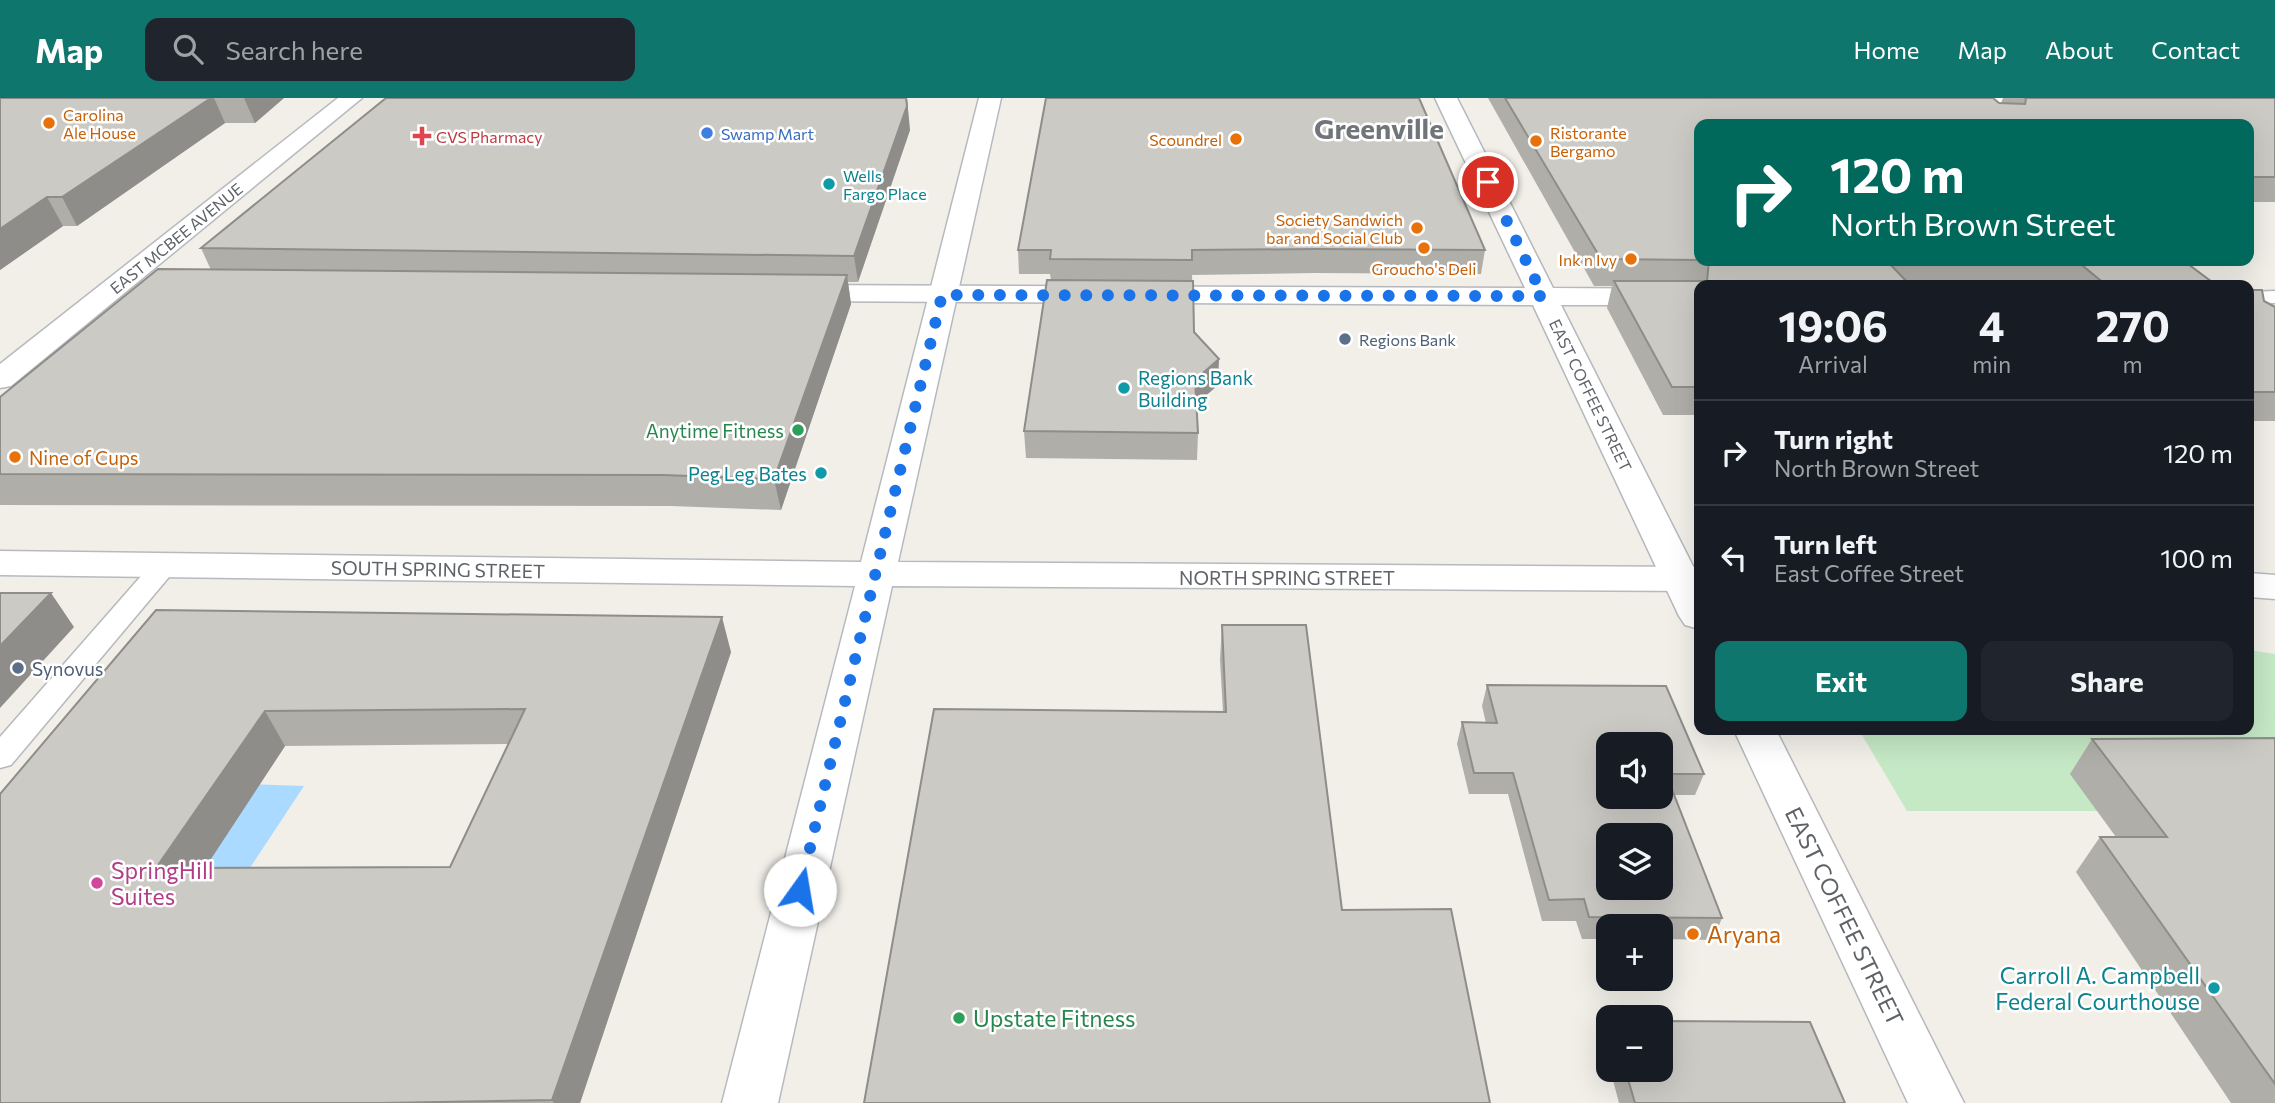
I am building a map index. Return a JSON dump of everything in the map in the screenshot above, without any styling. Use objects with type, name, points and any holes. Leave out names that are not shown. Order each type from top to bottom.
[{"type":"street","name":"EAST MCBEE AVENUE","points":[[0,379],[351,98]]},
{"type":"street","points":[[750,1103],[990,98]]},
{"type":"street","name":"EAST COFFEE STREET","points":[[1446,98],[1543,296],[1690,579]]},
{"type":"street","points":[[1923,99],[2074,99]]},
{"type":"street","points":[[118,284],[157,285]]},
{"type":"street","points":[[765,293],[1694,297]]},
{"type":"street","name":"SOUTH SPRING STREET","points":[[0,563],[875,574]]},
{"type":"street","name":"NORTH SPRING STREET","points":[[875,574],[1690,579]]},
{"type":"street","points":[[2254,585],[2275,587]]},
{"type":"street","name":"EAST COFFEE STREET","points":[[1757,735],[1936,1103]]},
{"type":"lane","points":[[2254,298],[2275,297]]},
{"type":"lane","points":[[0,757],[165,565]]},
{"type":"green space","points":[[2254,651],[2275,654],[2275,773],[2097,811],[1907,811],[1862,735],[2254,735]]},
{"type":"water","points":[[243,784],[304,786],[246,874],[181,872]]},
{"type":"building","points":[[0,98],[211,98],[62,197],[47,197],[0,229]]},
{"type":"building","points":[[386,98],[906,98],[907,106],[854,256],[201,248]]},
{"type":"building","points":[[1046,98],[1419,98],[1485,250],[1192,250],[1192,260],[1050,259],[1051,250],[1018,250]]},
{"type":"building","points":[[1505,98],[1993,98],[1999,103],[2025,104],[2025,98],[2275,98],[2275,177],[2254,177],[2254,119],[1694,119],[1694,260],[1601,259]]},
{"type":"building","points":[[1708,266],[1892,266],[1905,280],[1707,280]]},
{"type":"building","points":[[2083,266],[2191,266],[2209,280],[2100,280]]},
{"type":"building","points":[[158,269],[847,275],[774,479],[663,475],[0,474],[0,397]]},
{"type":"building","name":"Regions Bank Building","points":[[1047,280],[1193,281],[1194,332],[1219,359],[1195,380],[1198,433],[1024,431]]},
{"type":"building","points":[[1614,281],[1694,281],[1694,387],[1672,387]]},
{"type":"building","points":[[2254,290],[2262,290],[2264,301],[2275,307],[2275,392],[2254,392]]},
{"type":"building","points":[[0,593],[51,593],[0,646]]},
{"type":"building","name":"SpringHill Suites","points":[[156,610],[722,617],[552,1100],[0,1103],[0,794]],"holes":[[[525,709],[450,867],[156,868],[265,711]]]},
{"type":"building","points":[[1222,625],[1306,625],[1342,910],[1451,909],[1490,1103],[864,1103],[934,709],[1226,712]]},
{"type":"building","points":[[1487,685],[1666,686],[1704,774],[1673,774],[1673,732],[1596,732],[1596,809],[1673,809],[1673,792],[1722,918],[1673,918],[1673,914],[1596,914],[1596,917],[1589,917],[1584,899],[1549,900],[1513,773],[1474,773],[1462,722],[1497,723]]},
{"type":"building","name":"Carroll A. Campbell Federal Courthouse","points":[[2275,738],[2275,1084],[2100,837],[2167,837],[2092,739]]},
{"type":"building","points":[[1673,1021],[1810,1022],[1845,1103],[1635,1103],[1629,1082],[1673,1082]]},
{"type":"place","name":"Carolina Ale House","points":[[49,123]]},
{"type":"place","name":"Swamp Mart","points":[[707,133]]},
{"type":"place","name":"CVS Pharmacy","points":[[422,136]]},
{"type":"place","name":"Scoundrel","points":[[1236,139]]},
{"type":"place","name":"Ristorante Bergamo","points":[[1536,141]]},
{"type":"place","name":"Wells Fargo Place","points":[[829,184]]},
{"type":"place","name":"Society Sandwich bar and Social Club","points":[[1417,228]]},
{"type":"place","name":"Groucho's Deli","points":[[1424,248]]},
{"type":"place","name":"Ink n Ivy","points":[[1631,259]]},
{"type":"place","name":"Regions Bank","points":[[1345,339]]},
{"type":"place","name":"Regions Bank Building","points":[[1124,388]]},
{"type":"place","name":"Anytime Fitness","points":[[798,430]]},
{"type":"place","name":"Nine of Cups","points":[[15,457]]},
{"type":"place","name":"Peg Leg Bates","points":[[821,473]]},
{"type":"place","name":"Synovus","points":[[18,668]]},
{"type":"place","name":"SpringHill Suites","points":[[97,883]]},
{"type":"place","name":"Aryana","points":[[1693,934]]},
{"type":"place","name":"Carroll A. Campbell Federal Courthouse","points":[[2214,988]]},
{"type":"place","name":"Upstate Fitness","points":[[959,1018]]},
{"type":"district","name":"Greenville","points":[[1379,128]]},
{"type":"route","points":[[800,890],[942,295],[1543,296],[1488,182]]}]
